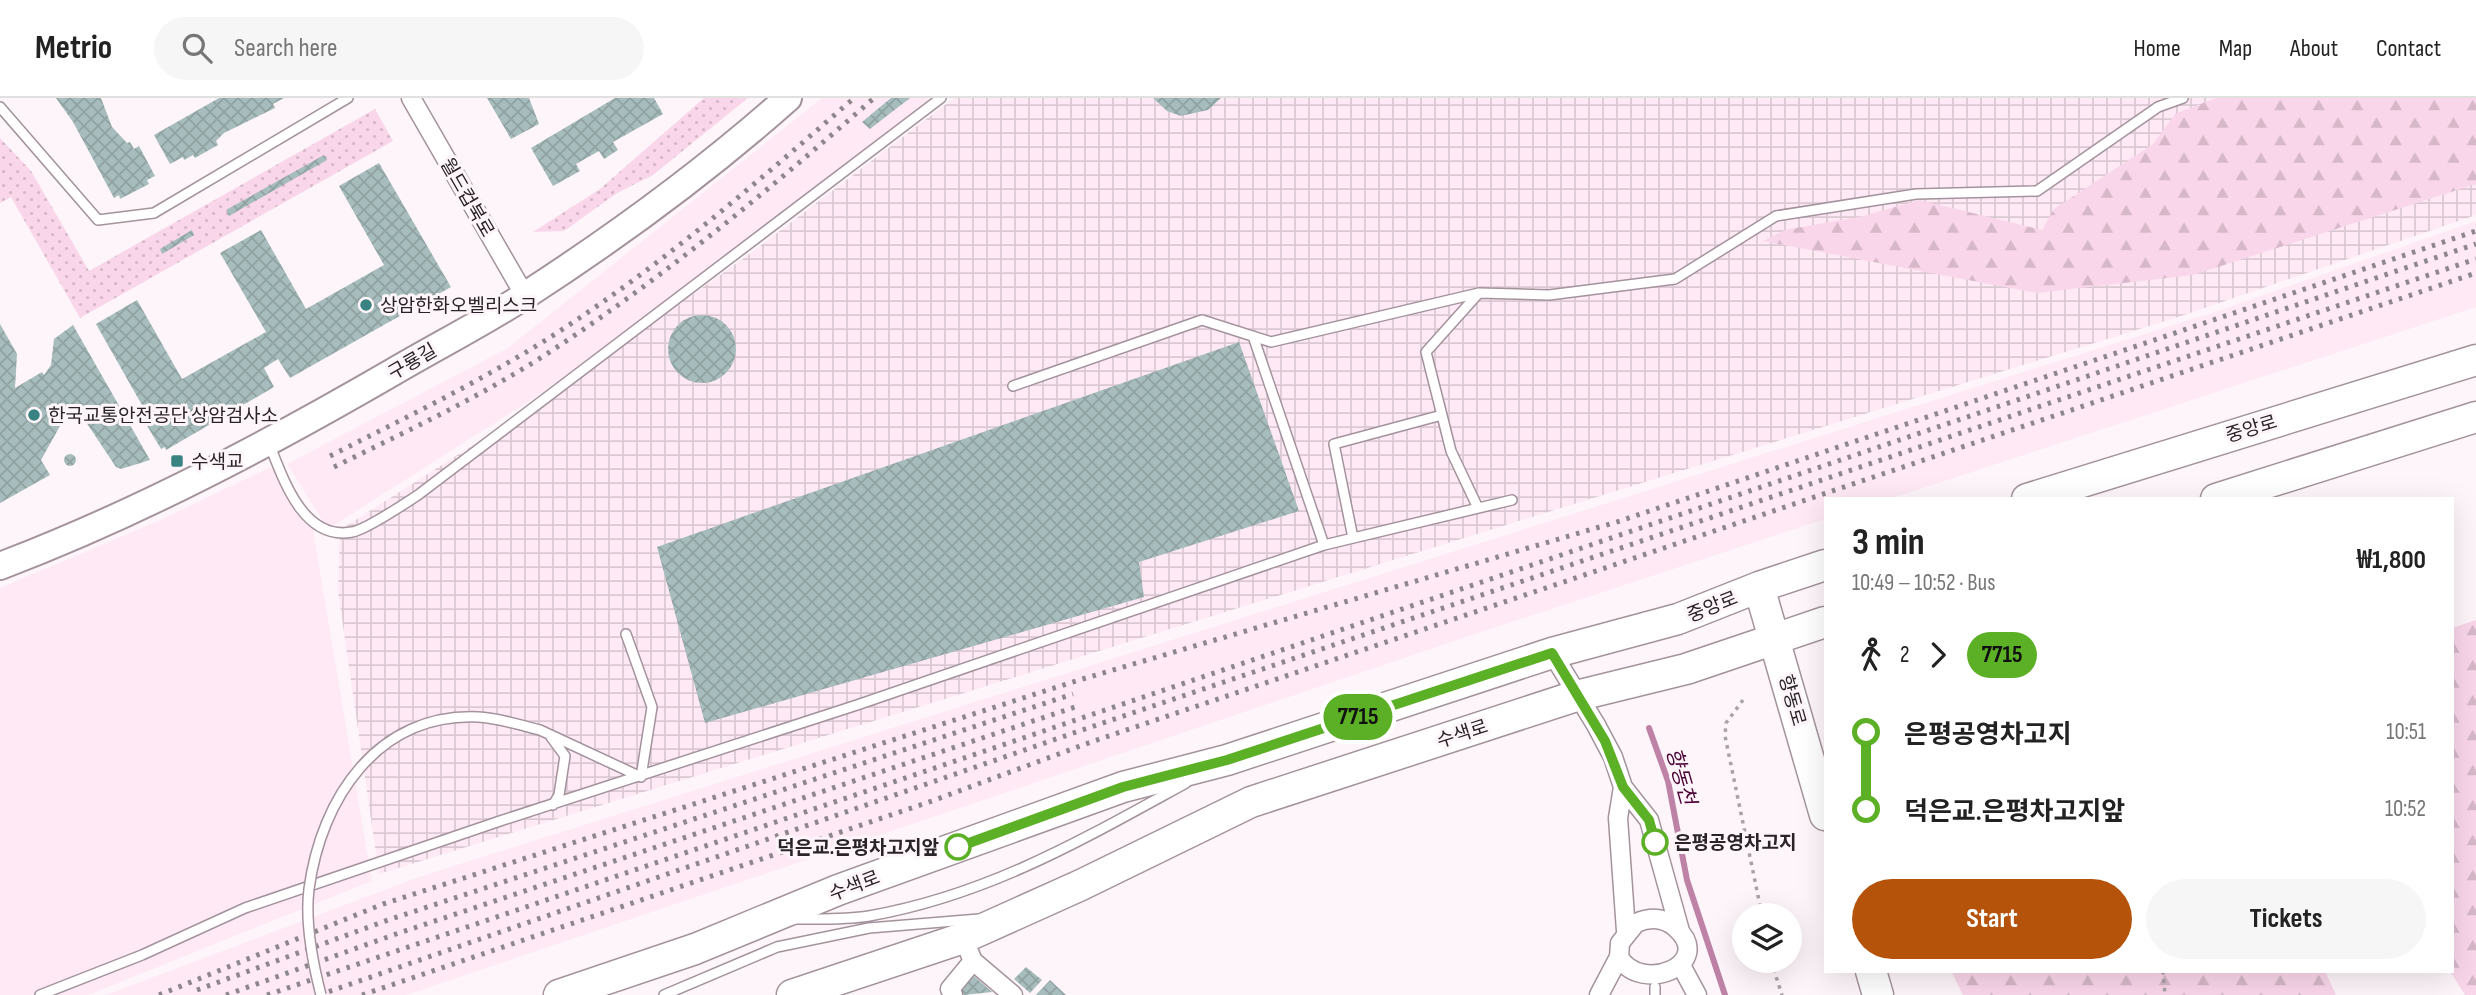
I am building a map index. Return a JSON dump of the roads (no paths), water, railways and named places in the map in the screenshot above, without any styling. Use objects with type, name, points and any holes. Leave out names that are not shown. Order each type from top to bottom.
[{"type":"main road","name":"구룡길","points":[[0,566],[138,507],[269,444],[525,296],[624,227],[747,135],[788,98]]},
{"type":"main road","name":"중앙로","points":[[2033,497],[2476,360]]},
{"type":"main road","points":[[2222,497],[2476,417]]},
{"type":"main road","name":"중앙로","points":[[1552,653],[1678,619],[1824,565]]},
{"type":"main road","name":"향동로","points":[[1759,587],[1776,638],[1824,811]]},
{"type":"main road","points":[[1576,696],[1686,669],[1824,622]]},
{"type":"main road","name":"수색로","points":[[559,995],[695,949],[838,890],[1123,787],[1227,760],[1552,653]]},
{"type":"main road","name":"수색로","points":[[792,995],[968,949],[1012,916],[1251,802],[1576,696]]},
{"type":"main road","points":[[1872,973],[1878,995]]},
{"type":"main road","points":[[1878,995],[1881,973]]},
{"type":"street","name":"월드컵북로","points":[[411,98],[525,296]]},
{"type":"street","points":[[1552,653],[1613,757],[1623,787],[1649,820],[1680,931],[1686,943],[1684,969],[1666,985],[1648,991],[1623,970],[1619,957],[1620,943],[1626,930],[1618,818],[1623,787]]},
{"type":"street","points":[[1626,930],[1636,923],[1659,919],[1680,931]]},
{"type":"street","points":[[968,949],[1013,995]]},
{"type":"street","name":"수색로","points":[[953,995],[950,989],[968,949]]},
{"type":"street","points":[[1599,995],[1619,957]]},
{"type":"street","points":[[1684,969],[1697,995]]},
{"type":"lane","points":[[0,107],[98,220],[154,213],[348,98]]},
{"type":"lane","points":[[269,444],[304,515],[324,531],[353,533],[418,495],[941,98]]},
{"type":"lane","points":[[1013,386],[1202,320],[1270,342],[1479,293],[1549,295],[1675,279],[1776,216],[1916,194],[2037,191],[2156,103],[2183,98]]},
{"type":"lane","points":[[1478,508],[1451,451],[1426,352],[1479,293]]},
{"type":"lane","points":[[1253,336],[1324,545]]},
{"type":"lane","points":[[1353,538],[1334,444],[1442,415]]},
{"type":"lane","points":[[40,995],[142,955],[245,908],[641,777],[1324,545],[1512,500]]},
{"type":"lane","points":[[626,634],[652,707],[641,777]]},
{"type":"lane","points":[[321,995],[308,911],[309,891],[324,824],[348,780],[378,747],[416,727],[454,718],[478,717],[540,730],[641,777]]},
{"type":"lane","points":[[550,735],[565,756],[559,795],[553,805]]},
{"type":"lane","points":[[764,921],[868,916],[984,886],[1053,857],[1227,760]]},
{"type":"lane","points":[[664,995],[777,947],[869,928],[1012,916]]},
{"type":"waterway","name":"향동천","points":[[1649,728],[1668,781],[1687,880],[1725,995]]},
{"type":"railway","points":[[330,456],[437,402],[583,316],[702,227],[854,98]]},
{"type":"railway","points":[[334,467],[494,386],[588,326],[673,265],[874,98]]},
{"type":"railway","points":[[159,995],[383,904],[1079,680],[1620,521],[2476,231]]},
{"type":"railway","points":[[267,995],[2476,244]]},
{"type":"railway","points":[[319,995],[1085,729],[2476,259]]},
{"type":"railway","points":[[362,995],[932,801],[1091,742],[2476,273]]},
{"type":"railway","points":[[197,990],[388,920],[1073,694]]},
{"type":"railway","points":[[226,995],[396,934],[1078,706]]},
{"type":"place","name":"상암한화오벨리스크","points":[[366,305]]},
{"type":"place","name":"한국교통안전공단 상암검사소","points":[[34,415]]},
{"type":"place","name":"수색교","points":[[177,461]]},
{"type":"place","name":"은평공영차고지","points":[[1655,842]]},
{"type":"place","name":"덕은교.은평차고지앞","points":[[958,847]]}]
